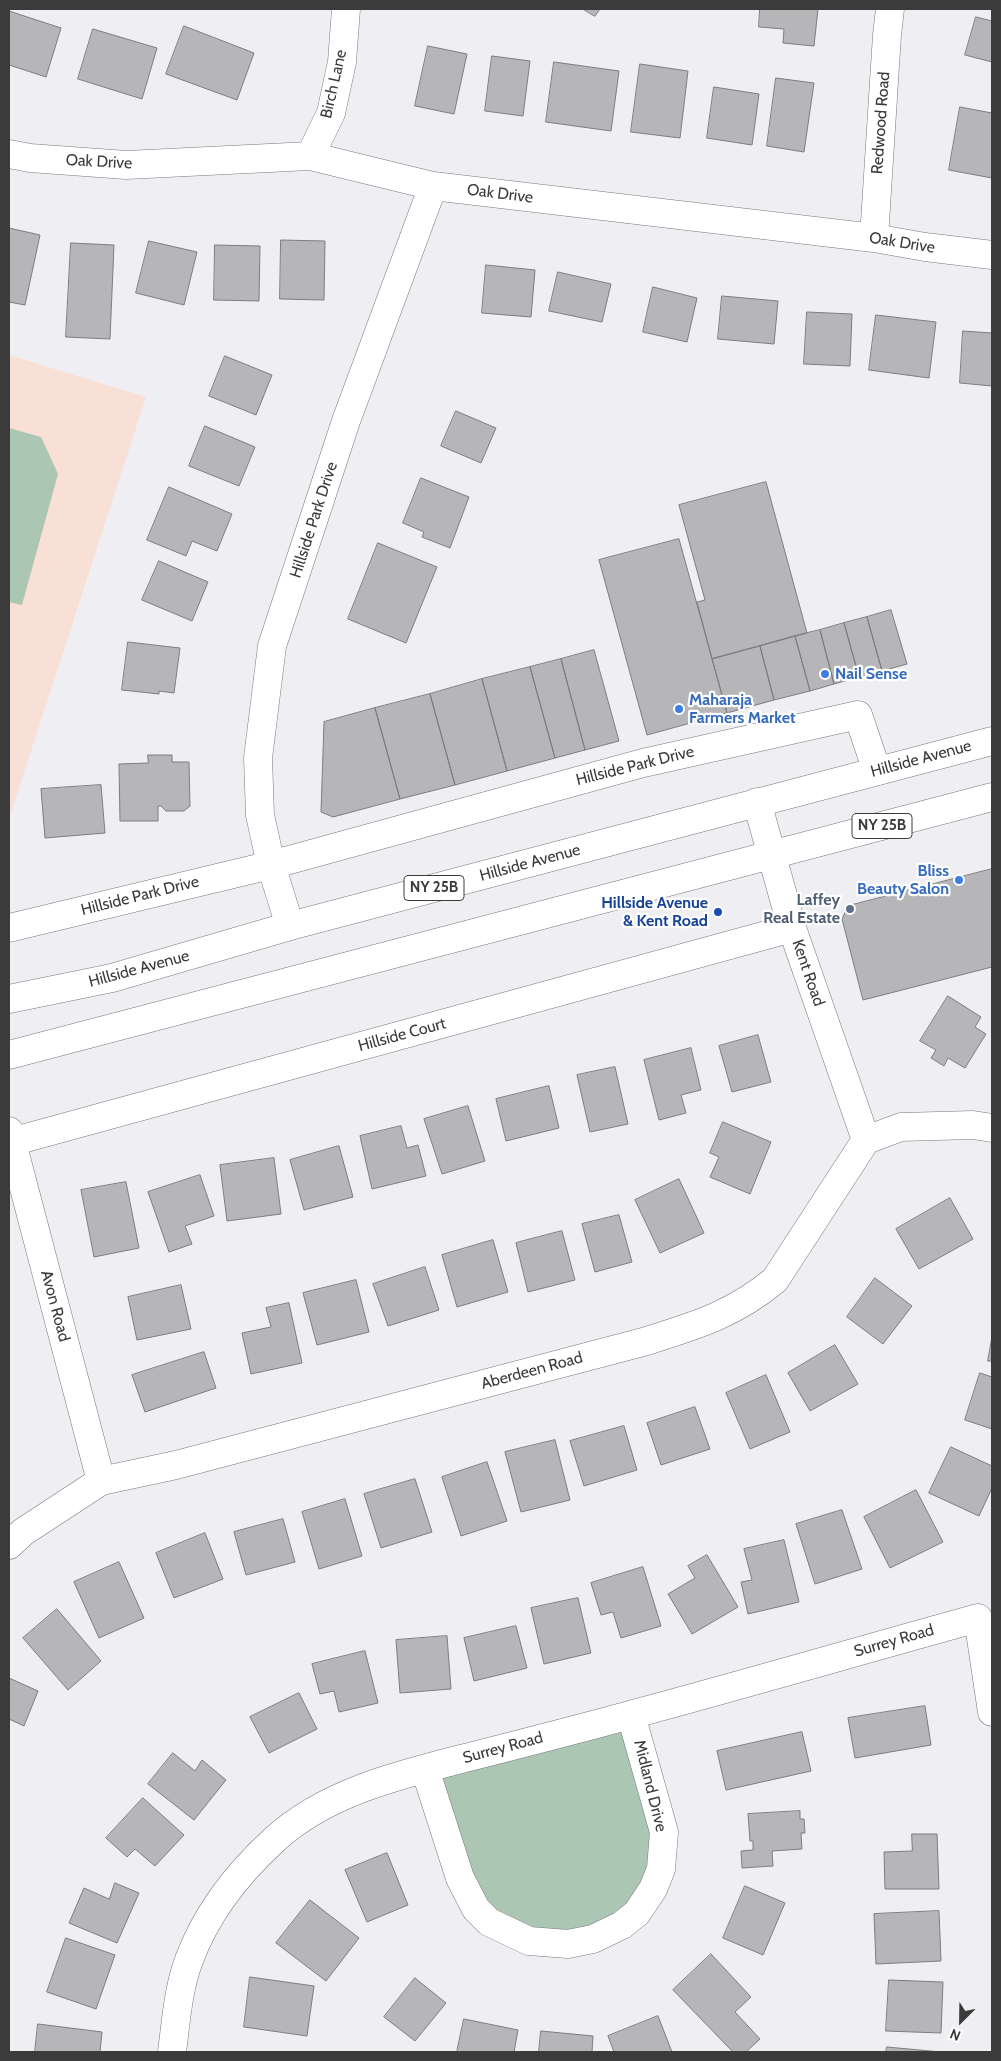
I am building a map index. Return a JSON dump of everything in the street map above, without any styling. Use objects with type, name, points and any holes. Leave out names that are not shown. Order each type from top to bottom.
[{"type":"street","name":"Birch Lane","points":[[310,156],[331,113],[342,62],[346,9]]},
{"type":"street","name":"Redwood Road","points":[[874,238],[890,9]]},
{"type":"street","name":"Oak Drive","points":[[9,154],[30,158],[126,165],[310,156],[433,186],[874,238],[925,247],[992,255]]},
{"type":"street","name":"Hillside Park Drive","points":[[290,926],[271,865],[260,814],[258,758],[272,646],[346,421],[433,186]]},
{"type":"street","name":"Hillside Park Drive","points":[[9,928],[271,865],[643,763],[858,715],[877,771]]},
{"type":"street","name":"Hillside Avenue","points":[[9,1000],[112,978],[290,926],[992,741]]},
{"type":"street","name":"NY 25B","points":[[9,1055],[992,797]]},
{"type":"street","name":"Kent Road","points":[[758,802],[792,928],[866,1140]]},
{"type":"street","name":"Hillside Court","points":[[10,1136],[792,928]]},
{"type":"street","points":[[866,1140],[901,1127],[973,1125],[992,1128]]},
{"type":"street","name":"Avon Road","points":[[10,1136],[100,1481]]},
{"type":"street","name":"Aberdeen Road","points":[[9,1544],[23,1532],[100,1481],[176,1465],[643,1342],[710,1321],[755,1297],[775,1280],[866,1140]]},
{"type":"street","points":[[985,1610],[992,1712]]},
{"type":"street","name":"Surrey Road","points":[[172,2052],[181,1990],[189,1960],[203,1929],[237,1878],[275,1839],[316,1809],[356,1792],[425,1769],[631,1715],[985,1610]]},
{"type":"street","name":"Midland Drive","points":[[425,1769],[460,1878],[476,1909],[489,1922],[529,1941],[568,1944],[593,1939],[622,1925],[637,1913],[654,1889],[660,1869],[664,1832],[631,1715]]},
{"type":"shaded area","points":[[9,355],[146,397],[9,819]]},
{"type":"green space","points":[[9,428],[41,437],[58,474],[22,605],[9,602]]},
{"type":"green space","points":[[631,1715],[661,1869],[593,1939],[489,1922],[425,1769]]},
{"type":"building","points":[[583,9],[600,9],[595,16]]},
{"type":"building","points":[[760,9],[818,9],[814,46],[783,43],[784,29],[759,27]]},
{"type":"building","points":[[9,11],[61,28],[46,77],[9,65]]},
{"type":"building","points":[[976,17],[992,21],[992,62],[965,55]]},
{"type":"building","points":[[184,26],[254,53],[237,100],[166,74]]},
{"type":"building","points":[[93,29],[157,48],[142,99],[78,79]]},
{"type":"building","points":[[428,46],[467,54],[454,114],[415,106]]},
{"type":"building","points":[[492,56],[530,61],[523,116],[485,111]]},
{"type":"building","points":[[554,62],[619,71],[611,131],[546,122]]},
{"type":"building","points":[[640,64],[688,71],[680,138],[631,132]]},
{"type":"building","points":[[776,78],[814,83],[804,152],[767,146]]},
{"type":"building","points":[[714,87],[759,94],[752,145],[707,138]]},
{"type":"building","points":[[960,107],[992,113],[992,178],[949,170]]},
{"type":"building","points":[[9,228],[40,235],[25,305],[9,302]]},
{"type":"building","points":[[281,240],[325,241],[324,300],[280,299]]},
{"type":"building","points":[[149,241],[197,252],[184,305],[136,293]]},
{"type":"building","points":[[71,243],[114,245],[110,339],[66,337]]},
{"type":"building","points":[[215,245],[260,246],[259,301],[214,300]]},
{"type":"building","points":[[486,265],[535,270],[531,317],[482,313]]},
{"type":"building","points":[[558,272],[611,284],[602,322],[549,311]]},
{"type":"building","points":[[653,287],[697,298],[687,342],[643,332]]},
{"type":"building","points":[[722,296],[778,301],[774,344],[718,339]]},
{"type":"building","points":[[807,312],[852,314],[850,366],[804,364]]},
{"type":"building","points":[[876,315],[936,322],[929,378],[869,370]]},
{"type":"building","points":[[963,331],[992,333],[992,386],[960,383]]},
{"type":"building","points":[[225,356],[272,375],[256,415],[209,396]]},
{"type":"building","points":[[456,411],[496,428],[481,463],[441,446]]},
{"type":"building","points":[[205,426],[255,447],[239,486],[189,466]]},
{"type":"building","points":[[421,478],[469,497],[450,548],[422,537],[424,532],[403,523]]},
{"type":"building","points":[[766,482],[807,633],[712,659],[697,602],[705,600],[679,505]]},
{"type":"building","points":[[169,487],[232,514],[217,551],[192,541],[186,556],[147,540]]},
{"type":"building","points":[[679,539],[727,713],[647,735],[599,560]]},
{"type":"building","points":[[378,543],[437,567],[406,643],[348,619]]},
{"type":"building","points":[[159,561],[208,582],[192,621],[142,600]]},
{"type":"building","points":[[891,610],[907,664],[882,671],[867,617]]},
{"type":"building","points":[[867,617],[882,671],[859,677],[844,623]]},
{"type":"building","points":[[844,623],[859,677],[834,684],[820,630]]},
{"type":"building","points":[[820,630],[834,684],[810,691],[795,636]]},
{"type":"building","points":[[795,636],[810,691],[774,700],[760,646]]},
{"type":"building","points":[[128,642],[180,648],[174,693],[159,691],[159,694],[122,690]]},
{"type":"building","points":[[760,646],[774,700],[727,713],[712,659]]},
{"type":"building","points":[[594,650],[619,741],[585,750],[561,659]]},
{"type":"building","points":[[561,659],[585,750],[555,758],[530,667]]},
{"type":"building","points":[[530,667],[555,758],[507,771],[482,679]]},
{"type":"building","points":[[482,679],[507,771],[455,785],[430,694]]},
{"type":"building","points":[[430,694],[455,785],[400,799],[375,708]]},
{"type":"building","points":[[375,708],[400,799],[333,817],[321,812],[324,722]]},
{"type":"building","points":[[148,755],[172,755],[172,762],[189,762],[190,806],[184,811],[166,811],[161,806],[158,806],[158,821],[120,821],[119,764],[148,763]]},
{"type":"building","points":[[101,785],[105,833],[45,838],[41,789]]},
{"type":"building","points":[[992,869],[992,967],[863,1000],[842,919],[848,906]]},
{"type":"building","points":[[948,996],[981,1017],[975,1027],[986,1034],[965,1068],[948,1058],[944,1066],[931,1058],[936,1050],[920,1041]]},
{"type":"building","points":[[758,1035],[771,1082],[732,1092],[719,1046]]},
{"type":"building","points":[[691,1048],[701,1090],[681,1095],[686,1113],[659,1120],[644,1060]]},
{"type":"building","points":[[615,1067],[628,1124],[590,1132],[577,1075]]},
{"type":"building","points":[[549,1086],[559,1128],[506,1141],[496,1099]]},
{"type":"building","points":[[468,1106],[485,1161],[442,1174],[424,1119]]},
{"type":"building","points":[[723,1122],[771,1142],[750,1194],[710,1177],[719,1157],[710,1153]]},
{"type":"building","points":[[401,1126],[407,1148],[418,1145],[426,1176],[372,1189],[360,1136]]},
{"type":"building","points":[[339,1146],[353,1197],[304,1210],[290,1160]]},
{"type":"building","points":[[274,1158],[281,1214],[227,1221],[220,1165]]},
{"type":"building","points":[[200,1175],[214,1216],[185,1226],[192,1244],[169,1252],[148,1192]]},
{"type":"building","points":[[679,1179],[704,1233],[660,1253],[635,1200]]},
{"type":"building","points":[[126,1182],[139,1248],[94,1257],[81,1190]]},
{"type":"building","points":[[950,1198],[973,1239],[919,1269],[896,1229]]},
{"type":"building","points":[[619,1215],[632,1262],[595,1272],[582,1224]]},
{"type":"building","points":[[562,1231],[575,1280],[528,1292],[516,1243]]},
{"type":"building","points":[[493,1240],[508,1292],[457,1307],[442,1255]]},
{"type":"building","points":[[425,1267],[439,1310],[388,1326],[373,1284]]},
{"type":"building","points":[[875,1278],[912,1306],[883,1344],[847,1317]]},
{"type":"building","points":[[356,1280],[369,1332],[317,1345],[303,1293]]},
{"type":"building","points":[[181,1285],[191,1329],[137,1340],[128,1297]]},
{"type":"building","points":[[289,1303],[302,1363],[251,1374],[242,1333],[271,1327],[266,1308]]},
{"type":"building","points":[[992,1337],[992,1361],[988,1361]]},
{"type":"building","points":[[835,1345],[858,1384],[810,1411],[788,1373]]},
{"type":"building","points":[[204,1352],[216,1388],[145,1412],[132,1375]]},
{"type":"building","points":[[980,1373],[992,1377],[992,1429],[965,1420]]},
{"type":"building","points":[[766,1375],[790,1432],[750,1449],[726,1393]]},
{"type":"building","points":[[695,1407],[710,1449],[661,1465],[647,1423]]},
{"type":"building","points":[[624,1426],[637,1470],[584,1486],[570,1441]]},
{"type":"building","points":[[555,1440],[570,1500],[521,1512],[505,1452]]},
{"type":"building","points":[[951,1447],[992,1466],[992,1488],[979,1516],[929,1493]]},
{"type":"building","points":[[487,1462],[507,1521],[461,1536],[442,1477]]},
{"type":"building","points":[[415,1479],[432,1532],[381,1548],[364,1494]]},
{"type":"building","points":[[916,1490],[943,1542],[890,1568],[864,1517]]},
{"type":"building","points":[[345,1499],[362,1556],[319,1569],[302,1512]]},
{"type":"building","points":[[842,1510],[862,1569],[815,1584],[796,1524]]},
{"type":"building","points":[[283,1519],[295,1562],[246,1575],[234,1532]]},
{"type":"building","points":[[205,1533],[223,1579],[174,1598],[156,1553]]},
{"type":"building","points":[[784,1540],[799,1602],[748,1614],[741,1582],[752,1580],[744,1549]]},
{"type":"building","points":[[707,1555],[738,1607],[692,1634],[668,1594],[695,1578],[688,1566]]},
{"type":"building","points":[[119,1562],[144,1618],[99,1638],[74,1582]]},
{"type":"building","points":[[643,1567],[661,1626],[621,1638],[613,1612],[601,1615],[591,1583]]},
{"type":"building","points":[[578,1598],[591,1653],[544,1664],[531,1608]]},
{"type":"building","points":[[57,1609],[101,1661],[68,1690],[23,1638]]},
{"type":"building","points":[[516,1626],[527,1668],[474,1681],[464,1638]]},
{"type":"building","points":[[447,1636],[451,1689],[400,1693],[396,1640]]},
{"type":"building","points":[[365,1651],[378,1703],[339,1712],[334,1691],[320,1694],[312,1664]]},
{"type":"building","points":[[9,1678],[38,1691],[24,1726],[9,1719]]},
{"type":"building","points":[[299,1693],[317,1729],[269,1753],[250,1717]]},
{"type":"building","points":[[925,1706],[931,1745],[855,1758],[848,1718]]},
{"type":"building","points":[[802,1732],[811,1771],[726,1790],[717,1751]]},
{"type":"building","points":[[173,1753],[195,1771],[202,1760],[226,1780],[194,1820],[148,1784]]},
{"type":"building","points":[[143,1798],[184,1835],[155,1866],[135,1849],[127,1857],[106,1838]]},
{"type":"building","points":[[800,1811],[800,1819],[804,1819],[805,1833],[801,1833],[802,1849],[772,1851],[773,1866],[742,1868],[741,1851],[753,1850],[753,1841],[750,1841],[748,1814]]},
{"type":"building","points":[[912,1834],[937,1834],[939,1889],[885,1889],[884,1852],[912,1851]]},
{"type":"building","points":[[387,1853],[408,1905],[367,1922],[345,1870]]},
{"type":"building","points":[[115,1883],[139,1893],[117,1943],[69,1923],[84,1888],[109,1899]]},
{"type":"building","points":[[745,1886],[785,1903],[763,1955],[723,1938]]},
{"type":"building","points":[[310,1900],[359,1938],[326,1981],[276,1943]]},
{"type":"building","points":[[939,1911],[941,1961],[876,1964],[874,1914]]},
{"type":"building","points":[[66,1938],[115,1955],[96,2009],[47,1992]]},
{"type":"building","points":[[711,1954],[751,1997],[735,2012],[760,2039],[746,2052],[733,2052],[673,1990]]},
{"type":"building","points":[[250,1977],[314,1986],[307,2036],[244,2027]]},
{"type":"building","points":[[415,1978],[446,2003],[415,2041],[384,2017]]},
{"type":"building","points":[[889,1980],[943,1982],[941,2033],[886,2031]]},
{"type":"building","points":[[658,2016],[672,2052],[614,2052],[608,2036]]},
{"type":"building","points":[[464,2019],[518,2030],[514,2052],[457,2052]]},
{"type":"building","points":[[38,2024],[102,2032],[100,2052],[35,2052]]},
{"type":"building","points":[[541,2031],[593,2036],[592,2052],[539,2052]]},
{"type":"building","points":[[887,2047],[941,2052],[886,2052]]},
{"type":"place","name":"Nail Sense","points":[[825,674]]},
{"type":"place","name":"Maharaja Farmers Market","points":[[679,709]]},
{"type":"place","name":"Bliss Beauty Salon","points":[[959,880]]},
{"type":"place","name":"Laffey Real Estate","points":[[850,909]]},
{"type":"place","name":"Hillside Avenue & Kent Road","points":[[718,912]]}]
